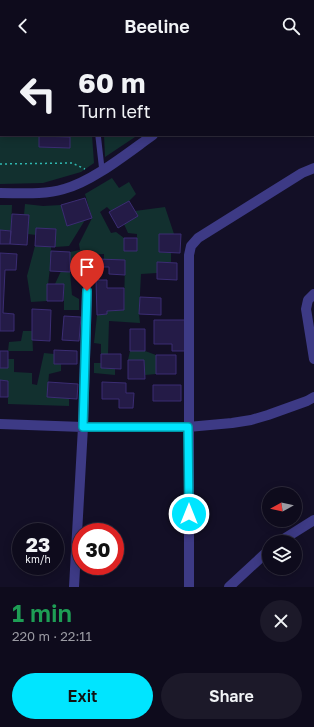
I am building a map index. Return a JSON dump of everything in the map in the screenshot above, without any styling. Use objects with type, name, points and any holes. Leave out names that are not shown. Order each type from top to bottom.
[{"type":"street","points":[[0,193],[46,192],[65,189],[85,181],[152,136]]},
{"type":"street","points":[[189,587],[189,255],[191,246],[204,234],[302,173],[314,168]]},
{"type":"street","points":[[74,587],[83,427],[87,291]]},
{"type":"street","points":[[314,294],[308,300],[306,308],[314,359]]},
{"type":"street","points":[[0,424],[83,427],[188,427],[251,420],[274,413],[314,397]]},
{"type":"street","points":[[290,535],[314,520]]},
{"type":"street","points":[[229,587],[262,556]]},
{"type":"lane","points":[[98,136],[102,170]]},
{"type":"path","points":[[0,164],[72,162],[85,169]]},
{"type":"green space","points":[[0,136],[92,136],[94,163],[81,172],[43,183],[0,184]]},
{"type":"green space","points":[[104,136],[136,136],[105,157]]},
{"type":"green space","points":[[112,178],[119,188],[129,182],[136,194],[129,201],[111,211],[107,207],[100,212],[111,233],[116,232],[124,238],[124,251],[137,251],[137,234],[128,233],[124,224],[138,216],[135,211],[165,207],[174,234],[159,234],[159,252],[171,253],[171,262],[157,262],[157,273],[141,274],[140,323],[109,321],[108,354],[101,354],[101,344],[94,343],[97,315],[107,314],[107,311],[124,310],[125,260],[104,260],[104,254],[77,255],[75,265],[70,266],[70,252],[80,250],[79,244],[92,218],[85,194]]},
{"type":"green space","points":[[25,204],[43,206],[61,205],[67,226],[85,220],[69,246],[55,247],[56,229],[36,228],[36,235],[28,234],[29,215],[24,215]]},
{"type":"green space","points":[[0,205],[12,205],[11,231],[0,230]]},
{"type":"green space","points":[[35,246],[51,247],[47,301],[31,302],[27,276]]},
{"type":"green space","points":[[61,271],[70,272],[72,295],[79,299],[79,310],[64,310],[64,284],[55,284]]},
{"type":"green space","points":[[23,331],[32,331],[33,351],[8,351],[9,342],[21,341]]},
{"type":"green space","points":[[130,351],[145,351],[156,355],[156,374],[145,375],[144,360],[128,360]]},
{"type":"green space","points":[[44,353],[54,354],[54,364],[61,364],[61,371],[49,374],[47,397],[69,398],[69,406],[8,404],[8,381],[0,380],[0,368],[8,368],[8,359],[14,359],[14,372],[32,373],[32,384],[37,385]]},
{"type":"green space","points":[[94,363],[101,363],[101,368],[115,369],[115,375],[94,373]]},
{"type":"building","points":[[39,136],[70,137],[70,148],[39,147]]},
{"type":"building","points":[[85,198],[92,218],[67,226],[61,205]]},
{"type":"building","points":[[129,201],[138,216],[118,228],[109,212]]},
{"type":"building","points":[[12,214],[29,215],[27,245],[10,244]]},
{"type":"building","points":[[36,228],[56,229],[55,247],[35,246]]},
{"type":"building","points":[[0,230],[11,231],[10,244],[0,244]]},
{"type":"building","points":[[159,234],[181,234],[180,253],[159,252]]},
{"type":"building","points":[[124,238],[137,238],[137,251],[124,251]]},
{"type":"building","points":[[51,251],[70,252],[70,272],[50,271]]},
{"type":"building","points":[[0,253],[17,254],[16,270],[5,270],[3,313],[14,314],[14,331],[0,331]]},
{"type":"building","points":[[98,259],[125,260],[125,275],[109,274],[109,267],[97,267]]},
{"type":"building","points":[[157,262],[177,263],[177,280],[157,279]]},
{"type":"building","points":[[96,280],[107,280],[107,288],[124,288],[124,310],[107,311],[107,314],[97,315]]},
{"type":"building","points":[[47,284],[64,284],[63,301],[47,301]]},
{"type":"building","points":[[140,297],[161,298],[161,315],[139,314]]},
{"type":"building","points":[[32,309],[51,310],[50,341],[32,340]]},
{"type":"building","points":[[64,316],[81,317],[79,341],[62,340]]},
{"type":"building","points":[[154,320],[185,320],[185,351],[172,351],[172,344],[154,344]]},
{"type":"building","points":[[130,329],[145,329],[145,351],[130,351]]},
{"type":"building","points":[[54,350],[77,351],[77,364],[54,364]]},
{"type":"building","points":[[0,351],[8,351],[8,368],[0,368]]},
{"type":"building","points":[[101,354],[121,354],[121,369],[101,368]]},
{"type":"building","points":[[156,355],[176,355],[176,374],[156,374]]},
{"type":"building","points":[[128,360],[144,360],[145,379],[128,379]]},
{"type":"building","points":[[0,380],[8,381],[8,397],[0,397]]},
{"type":"building","points":[[48,382],[78,384],[77,399],[47,397]]},
{"type":"building","points":[[102,382],[126,383],[126,393],[134,393],[133,408],[119,408],[119,399],[102,399]]},
{"type":"building","points":[[153,385],[181,385],[181,401],[153,401]]},
{"type":"route","points":[[87,291],[83,427],[188,427],[189,514]]}]
